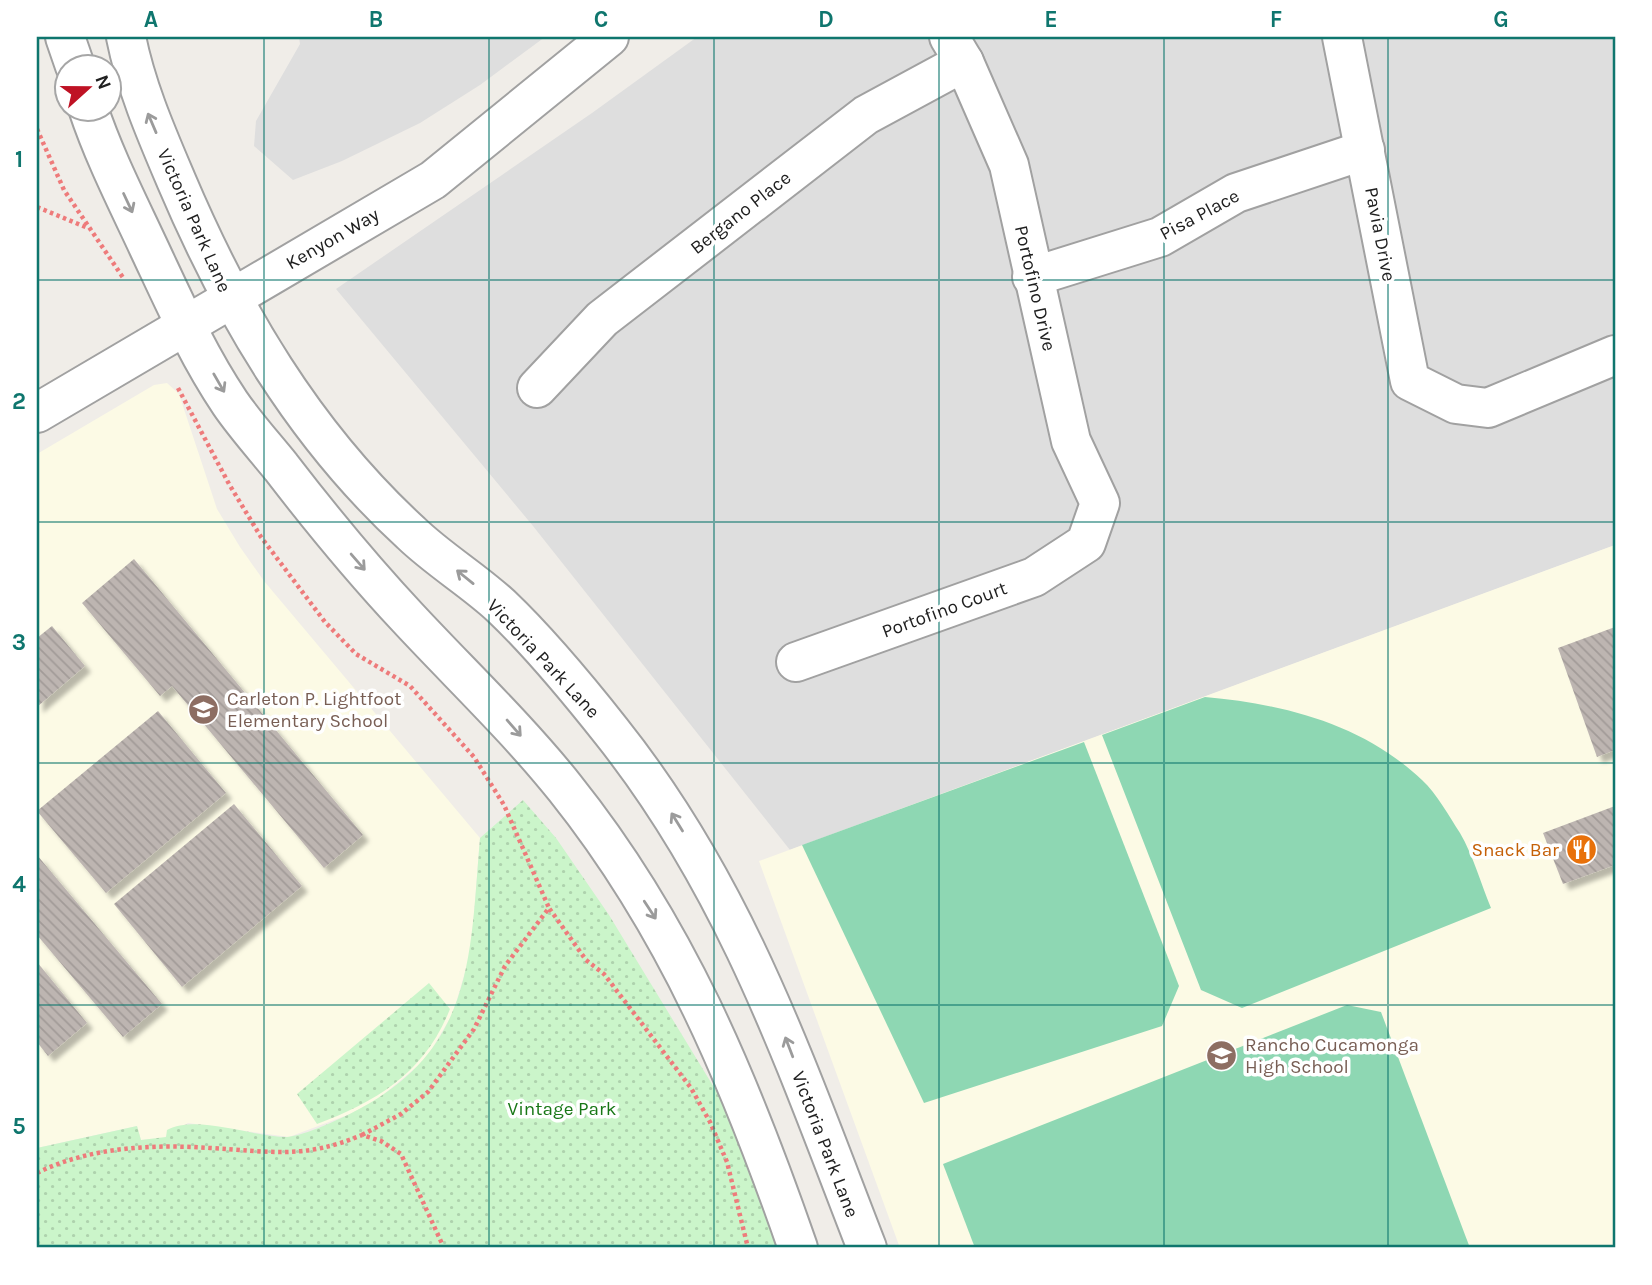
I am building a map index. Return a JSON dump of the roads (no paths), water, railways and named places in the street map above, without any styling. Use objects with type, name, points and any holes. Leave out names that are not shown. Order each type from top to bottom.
[{"type":"street","name":"Victoria Park Lane","points":[[126,37],[146,110],[196,228],[230,297],[273,370],[334,451],[410,533],[500,606],[548,656],[613,733],[669,810],[698,856],[747,950],[776,1014],[867,1248]]},
{"type":"street","name":"Kenyon Way","points":[[37,413],[230,297],[433,180],[609,37]]},
{"type":"street","name":"Pavia Drive","points":[[1342,37],[1410,381],[1456,404],[1489,408],[1615,355]]},
{"type":"street","name":"Portofino Drive","points":[[956,49],[1009,165],[1071,441],[1101,503],[1086,543]]},
{"type":"street","name":"Bergano Place","points":[[537,388],[601,318],[956,49]]},
{"type":"street","points":[[93,122],[99,141],[185,324],[230,403],[329,529],[407,617],[506,719],[566,789],[619,862],[666,935],[711,1021],[762,1143],[798,1248]]},
{"type":"street","name":"Pisa Place","points":[[1032,276],[1160,237],[1236,193],[1366,150]]},
{"type":"street","name":"Portofino Court","points":[[796,662],[1034,577],[1086,543]]},
{"type":"place","name":"Carleton P. Lightfoot Elementary School","points":[[204,709]]},
{"type":"place","name":"Snack Bar","points":[[1582,849]]},
{"type":"place","name":"Rancho Cucamonga High School","points":[[1222,1055]]},
{"type":"park label","name":"Vintage Park","points":[[562,1108]]}]
